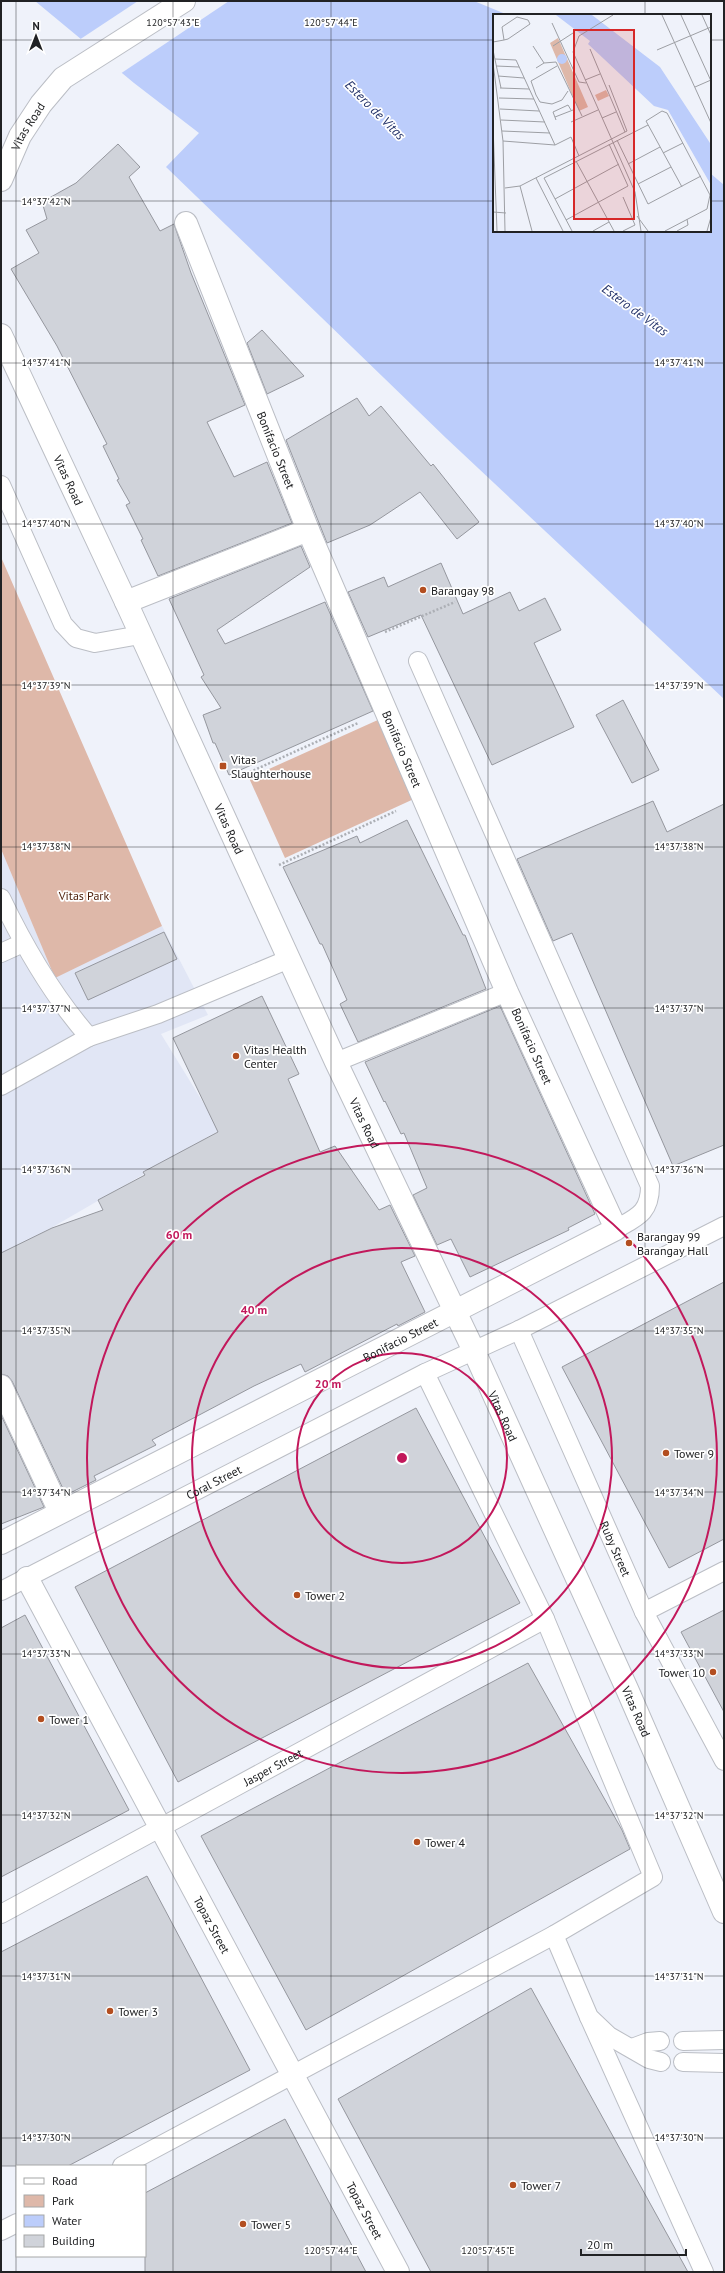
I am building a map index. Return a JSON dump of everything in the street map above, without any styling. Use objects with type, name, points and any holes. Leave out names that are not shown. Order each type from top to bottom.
[{"type":"street","name":"Vitas Road","points":[[1,180],[20,136],[41,104],[63,78],[184,1]]},
{"type":"street","name":"Bonifacio Street","points":[[1,1543],[616,1229],[508,992],[308,530],[186,224]]},
{"type":"street","name":"Vitas Road","points":[[1,335],[126,602],[336,1062],[474,1350],[624,1682],[724,1912]]},
{"type":"street","points":[[126,602],[308,530]]},
{"type":"street","points":[[1,1386],[60,1512]]},
{"type":"street","name":"Topaz Street","points":[[27,1578],[398,2272]]},
{"type":"lane","points":[[1,485],[63,624],[76,638],[94,643],[140,635]]},
{"type":"lane","points":[[418,661],[650,1186],[650,1200],[642,1214],[616,1229]]},
{"type":"lane","points":[[1,898],[23,943],[68,1014],[89,1037]]},
{"type":"lane","points":[[1,952],[23,943]]},
{"type":"lane","points":[[1,1086],[89,1037],[158,1014],[289,959]]},
{"type":"lane","points":[[336,1062],[508,992]]},
{"type":"lane","name":"Coral Street","points":[[1,1591],[426,1373],[519,1330],[724,1226]]},
{"type":"lane","name":"Ruby Street","points":[[519,1330],[644,1612],[724,1761]]},
{"type":"lane","points":[[124,2165],[554,1935],[653,1878],[545,1619],[426,1373]]},
{"type":"lane","points":[[644,1612],[724,1571]]},
{"type":"lane","name":"Jasper Street","points":[[1,1914],[545,1619]]},
{"type":"lane","points":[[554,1935],[589,2017],[704,2272]]},
{"type":"lane","points":[[589,2017],[609,2036],[649,2059],[661,2062]]},
{"type":"lane","points":[[683,2041],[724,2040]]},
{"type":"lane","points":[[632,2048],[648,2042],[660,2041]]},
{"type":"lane","points":[[683,2062],[724,2063]]},
{"type":"lane","points":[[1,2232],[16,2224]]},
{"type":"path","points":[[357,644],[455,602]]},
{"type":"path","points":[[211,790],[386,710]]},
{"type":"path","points":[[251,878],[424,798]]},
{"type":"shaded area","points":[[1,849],[55,977],[162,926],[208,1015],[161,1034],[220,1130],[1,1257]]},
{"type":"green space","name":"Vitas Park","points":[[1,557],[162,926],[55,978],[1,849]]},
{"type":"green space","points":[[380,719],[416,798],[285,858],[249,778]]},
{"type":"water","name":"Estero de Vitas","points":[[35,1],[474,1],[506,14],[493,14],[493,232],[711,232],[711,174],[724,185],[724,699],[446,438],[166,167],[199,133],[134,83]]},
{"type":"pier","points":[[138,1],[229,1],[120,74],[79,40]]},
{"type":"building","points":[[118,144],[140,167],[129,177],[160,231],[174,224],[191,273],[245,405],[207,422],[234,477],[267,462],[292,523],[158,576],[141,540],[143,539],[126,505],[130,503],[117,480],[119,479],[103,446],[107,444],[57,346],[11,269],[39,253],[26,230],[47,219],[42,202],[76,183]]},
{"type":"building","points":[[262,330],[304,376],[267,394],[247,343]]},
{"type":"building","points":[[357,398],[369,416],[381,406],[431,466],[433,464],[479,522],[457,539],[420,492],[370,525],[327,543],[286,440]]},
{"type":"building","points":[[301,546],[310,567],[217,630],[225,644],[325,602],[373,711],[229,775],[215,743],[213,743],[203,715],[221,708],[201,677],[204,675],[169,599]]},
{"type":"building","points":[[441,563],[463,614],[510,592],[519,611],[545,598],[561,630],[534,643],[574,727],[492,765],[421,615],[368,637],[348,592],[384,577],[388,587]]},
{"type":"building","points":[[623,700],[659,770],[632,783],[596,715]]},
{"type":"building","points":[[653,801],[667,832],[724,804],[724,1145],[673,1166],[572,933],[553,941],[517,859]]},
{"type":"building","points":[[407,820],[463,935],[465,935],[486,989],[358,1042],[340,1004],[347,1000],[322,944],[320,944],[283,867],[357,836],[360,843]]},
{"type":"building","points":[[164,932],[177,959],[88,1000],[75,973]]},
{"type":"building","points":[[262,996],[299,1074],[288,1079],[320,1152],[335,1146],[379,1210],[390,1205],[415,1256],[401,1262],[425,1312],[398,1326],[397,1324],[305,1372],[301,1364],[254,1386],[152,1440],[156,1445],[94,1476],[96,1480],[66,1495],[12,1381],[8,1376],[1,1374],[1,1253],[52,1228],[103,1210],[98,1200],[145,1175],[143,1172],[218,1132],[173,1038]]},
{"type":"building","points":[[500,1006],[595,1214],[568,1228],[569,1230],[470,1277],[451,1239],[437,1245],[413,1195],[427,1188],[404,1133],[401,1134],[365,1062]]},
{"type":"building","name":"Tower 9","points":[[724,1282],[724,1539],[669,1568],[562,1367]]},
{"type":"building","name":"Tower 2","points":[[416,1408],[520,1603],[178,1782],[75,1587]]},
{"type":"building","points":[[1,1415],[44,1507],[1,1524]]},
{"type":"building","name":"Tower 10","points":[[724,1610],[724,1712],[681,1632]]},
{"type":"building","name":"Tower 1","points":[[25,1615],[129,1810],[1,1877],[1,1628]]},
{"type":"building","name":"Tower 4","points":[[528,1663],[622,1830],[630,1849],[306,2030],[201,1836]]},
{"type":"building","name":"Tower 3","points":[[147,1876],[250,2070],[70,2165],[1,2166],[1,1952]]},
{"type":"building","name":"Tower 7","points":[[531,1988],[688,2272],[431,2272],[338,2099]]},
{"type":"building","name":"Tower 5","points":[[285,2119],[366,2272],[145,2272],[146,2192]]},
{"type":"place","name":"Barangay 98","points":[[423,590]]},
{"type":"place","name":"Vitas Slaughterhouse","points":[[223,766]]},
{"type":"place","name":"Vitas Health Center","points":[[236,1056]]},
{"type":"place","name":"Barangay 99 Barangay Hall","points":[[629,1243]]},
{"type":"place","name":"Tower 9","points":[[666,1453]]},
{"type":"place","name":"Tower 2","points":[[297,1595]]},
{"type":"place","name":"Tower 10","points":[[713,1672]]},
{"type":"place","name":"Tower 1","points":[[41,1719]]},
{"type":"place","name":"Tower 4","points":[[417,1842]]},
{"type":"place","name":"Tower 3","points":[[110,2011]]},
{"type":"place","name":"Tower 7","points":[[513,2185]]},
{"type":"place","name":"Tower 5","points":[[243,2224]]}]
